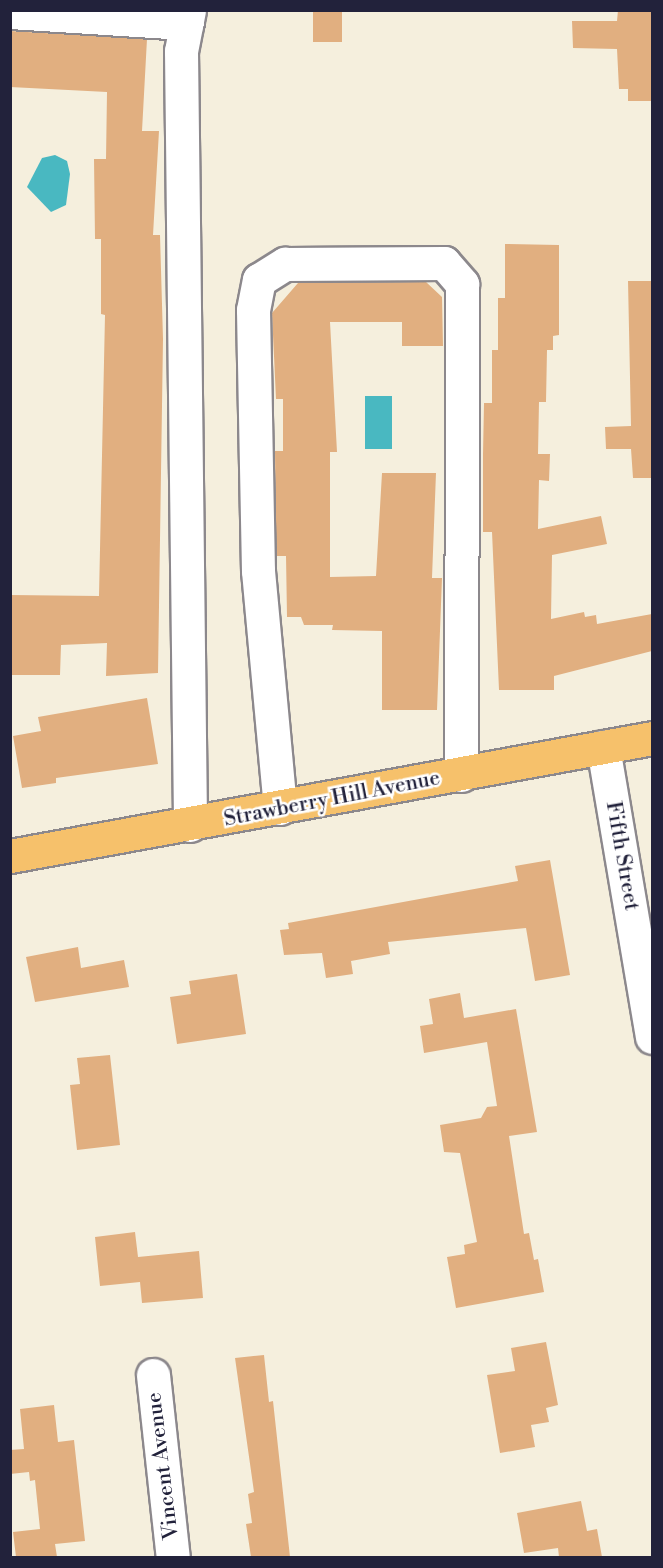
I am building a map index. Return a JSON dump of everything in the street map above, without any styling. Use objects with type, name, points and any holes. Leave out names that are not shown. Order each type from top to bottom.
[{"type":"main road","name":"Strawberry Hill Avenue","points":[[10,856],[190,825],[652,738]]},
{"type":"street","points":[[10,12],[188,17],[181,51],[190,825]]},
{"type":"street","points":[[280,808],[258,571],[253,310],[259,280],[285,264],[444,263],[462,284],[461,775]]},
{"type":"street","name":"Fifth Street","points":[[603,747],[652,1037]]},
{"type":"street","name":"Vincent Avenue","points":[[153,1375],[173,1557]]},
{"type":"water","points":[[55,155],[67,161],[70,174],[66,205],[51,212],[27,187],[42,158]]},
{"type":"water","points":[[365,396],[392,396],[392,449],[365,449]]},
{"type":"building","points":[[313,10],[342,10],[342,42],[313,42]]},
{"type":"building","points":[[618,10],[652,10],[652,101],[628,101],[628,89],[619,89],[617,49],[573,48],[572,21],[617,21]]},
{"type":"building","points":[[10,31],[147,39],[142,131],[159,131],[153,235],[160,235],[163,339],[158,673],[106,676],[107,643],[61,645],[60,675],[10,675],[10,595],[99,596],[105,315],[101,314],[101,239],[95,239],[94,159],[106,159],[107,92],[10,87]]},
{"type":"building","points":[[505,244],[559,245],[559,335],[553,336],[553,350],[547,350],[546,402],[539,402],[538,454],[550,454],[549,481],[539,480],[538,529],[601,516],[607,544],[552,555],[551,619],[584,612],[585,617],[596,615],[597,624],[652,614],[652,651],[554,676],[554,690],[499,690],[492,532],[483,532],[483,454],[484,403],[492,403],[492,350],[498,350],[498,298],[505,298]]},
{"type":"building","points":[[628,281],[652,281],[652,478],[633,478],[631,449],[606,449],[605,427],[631,426]]},
{"type":"building","points":[[426,282],[442,297],[443,346],[402,346],[402,322],[330,322],[337,452],[330,452],[330,577],[376,576],[382,473],[436,473],[432,578],[442,578],[437,710],[382,710],[382,631],[332,630],[333,625],[304,625],[301,617],[287,617],[286,556],[276,556],[275,451],[283,451],[283,399],[276,399],[272,313],[298,283]]},
{"type":"building","points":[[147,698],[158,764],[56,778],[56,783],[22,788],[13,736],[41,731],[38,717]]},
{"type":"building","points":[[550,860],[570,975],[535,981],[526,928],[388,942],[390,954],[351,961],[353,974],[326,978],[322,953],[284,955],[280,930],[289,929],[288,923],[518,881],[515,866]]},
{"type":"building","points":[[78,947],[81,968],[124,960],[129,987],[35,1002],[26,957]]},
{"type":"building","points":[[237,974],[246,1034],[177,1044],[170,997],[191,994],[189,981]]},
{"type":"building","points":[[460,993],[464,1018],[516,1009],[537,1132],[509,1136],[524,1234],[529,1233],[534,1260],[538,1259],[544,1292],[456,1308],[447,1257],[465,1254],[464,1245],[477,1242],[460,1153],[444,1152],[440,1125],[481,1118],[487,1107],[497,1106],[487,1042],[424,1053],[420,1026],[433,1024],[429,999]]},
{"type":"building","points":[[110,1055],[120,1145],[77,1150],[70,1085],[80,1084],[77,1058]]},
{"type":"building","points":[[135,1232],[138,1257],[199,1251],[203,1298],[142,1303],[140,1282],[100,1286],[95,1237]]},
{"type":"building","points":[[546,1342],[558,1405],[546,1408],[549,1422],[531,1425],[535,1447],[500,1453],[487,1375],[515,1371],[511,1348]]},
{"type":"building","points":[[264,1355],[269,1402],[273,1401],[290,1557],[251,1557],[246,1524],[252,1523],[248,1494],[254,1492],[235,1358]]},
{"type":"building","points":[[54,1405],[58,1442],[74,1440],[85,1541],[55,1544],[57,1557],[16,1557],[13,1532],[40,1529],[35,1480],[30,1481],[29,1472],[10,1474],[10,1450],[24,1449],[20,1409]]},
{"type":"building","points":[[581,1501],[587,1531],[597,1529],[602,1557],[559,1557],[558,1548],[524,1553],[517,1513]]}]
